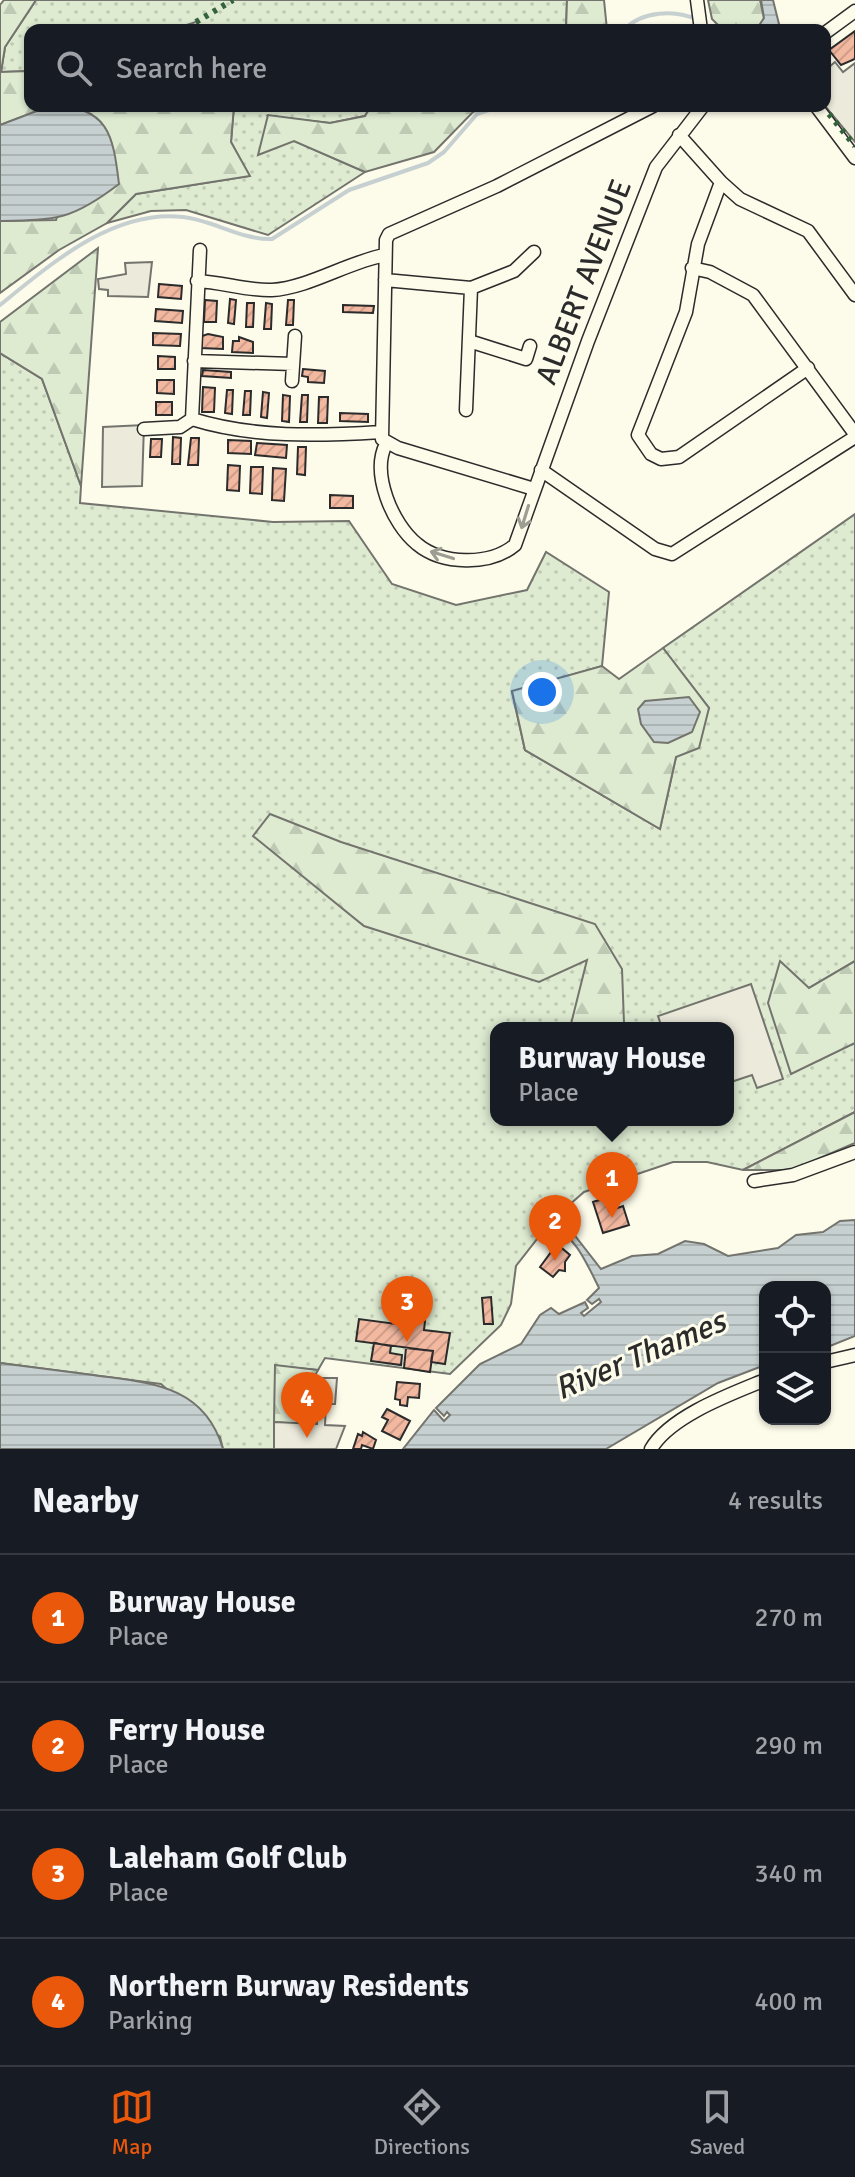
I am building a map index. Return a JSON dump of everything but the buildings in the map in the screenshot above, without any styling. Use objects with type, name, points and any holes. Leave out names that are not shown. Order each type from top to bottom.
[{"type":"street","points":[[697,2],[700,24]]},
{"type":"street","points":[[831,29],[855,11]]},
{"type":"street","points":[[383,438],[385,255],[389,234],[510,180],[641,112]]},
{"type":"street","name":"ALBERT AVENUE","points":[[383,438],[381,475],[395,516],[415,543],[438,555],[474,559],[509,550],[520,535],[534,489],[650,181],[663,154],[698,112]]},
{"type":"street","points":[[820,112],[851,153]]},
{"type":"street","points":[[679,135],[740,199],[808,231],[855,295]]},
{"type":"street","points":[[721,182],[692,268],[690,301],[638,435],[639,440],[661,459],[679,457],[808,368]]},
{"type":"street","points":[[192,419],[200,250]]},
{"type":"street","points":[[385,280],[471,288],[514,271],[534,252]]},
{"type":"street","points":[[197,281],[271,290],[287,288],[359,260],[385,255]]},
{"type":"street","points":[[541,470],[655,549],[672,554],[855,435],[753,295],[723,278],[692,268]]},
{"type":"street","points":[[466,410],[471,288]]},
{"type":"street","points":[[292,381],[295,336]]},
{"type":"street","points":[[469,341],[526,359],[530,346]]},
{"type":"street","points":[[194,361],[293,364]]},
{"type":"street","points":[[144,429],[180,427],[192,419],[239,430],[383,438],[534,489]]},
{"type":"street","points":[[754,1181],[818,1168],[855,1152]]},
{"type":"street","points":[[831,1361],[855,1355]]},
{"type":"street","points":[[651,1449],[662,1433],[716,1401],[759,1383]]},
{"type":"green space","points":[[4,0],[36,0],[5,47],[1,72],[24,71],[24,112],[34,112],[0,125],[0,5]]},
{"type":"green space","points":[[36,0],[567,0],[566,24],[24,24],[24,71],[1,72],[5,47]]},
{"type":"green space","points":[[567,0],[604,0],[606,24],[566,24]]},
{"type":"green space","points":[[708,0],[760,0],[764,18],[761,24],[717,24],[712,19]]},
{"type":"green space","points":[[82,112],[234,112],[231,142],[250,176],[136,194],[107,223],[59,250],[0,293],[0,221],[56,220],[91,114]]},
{"type":"green space","points":[[234,112],[367,112],[365,116],[330,123],[268,116],[294,141],[365,172],[268,235],[186,210],[151,211],[107,223],[136,194],[249,176],[231,142]]},
{"type":"green space","points":[[367,112],[473,112],[434,152],[365,172],[294,141],[258,155],[268,115],[330,123],[365,116]]},
{"type":"green space","points":[[98,248],[81,486],[42,379],[0,353],[0,322]]},
{"type":"green space","points":[[0,353],[42,379],[81,486],[80,503],[273,522],[349,521],[392,584],[456,605],[527,590],[546,552],[609,592],[602,666],[512,692],[525,750],[660,829],[676,757],[709,708],[663,648],[855,514],[855,961],[809,988],[792,1073],[855,1043],[855,1112],[743,1170],[707,1162],[673,1162],[584,1192],[552,1220],[516,1266],[511,1304],[501,1325],[450,1374],[325,1358],[318,1370],[276,1366],[274,1449],[223,1449],[220,1437],[161,1384],[0,1363]]},
{"type":"green space","points":[[663,648],[709,708],[699,748],[676,757],[660,829],[525,750],[512,691],[602,666],[619,679]]},
{"type":"green space","points":[[270,814],[341,842],[595,924],[622,969],[624,1022],[572,1022],[587,960],[539,982],[364,926],[253,836]]},
{"type":"green space","points":[[780,961],[809,988],[855,961],[855,1043],[791,1074],[768,1003]]},
{"type":"green space","points":[[855,1112],[855,1143],[792,1170],[743,1170]]},
{"type":"green space","points":[[275,1365],[318,1370],[301,1400],[318,1401],[317,1425],[274,1422]]},
{"type":"shaded area","points":[[835,62],[843,72],[855,63],[855,142],[830,112],[831,65]]},
{"type":"shaded area","points":[[152,262],[148,297],[108,296],[108,290],[99,289],[98,279],[126,274],[125,263]]},
{"type":"shaded area","points":[[144,425],[142,486],[102,487],[103,427]]},
{"type":"shaded area","points":[[751,984],[783,1079],[757,1088],[752,1075],[734,1081],[734,1022],[660,1022],[658,1016]]},
{"type":"shaded area","points":[[302,1378],[337,1378],[335,1404],[326,1404],[325,1425],[345,1426],[336,1449],[274,1449],[274,1422],[317,1424],[317,1401],[301,1400]]},
{"type":"water","points":[[761,0],[773,0],[779,24],[760,24],[764,18]]},
{"type":"water","points":[[34,112],[87,112],[96,118],[110,138],[119,184],[89,205],[63,216],[0,221],[0,125]]},
{"type":"water","points":[[689,697],[700,712],[692,732],[668,743],[654,742],[641,724],[638,709],[645,701]]},
{"type":"water","name":"River Thames","points":[[552,1220],[565,1223],[601,1269],[632,1256],[658,1254],[685,1241],[704,1244],[728,1256],[778,1248],[796,1235],[823,1232],[840,1221],[855,1220],[855,1336],[831,1346],[831,1281],[759,1281],[759,1367],[718,1383],[606,1449],[403,1449],[434,1410],[444,1421],[450,1415],[447,1412],[444,1416],[436,1408],[480,1364],[521,1344],[540,1315],[551,1308],[559,1314],[585,1302],[588,1308],[581,1313],[584,1316],[601,1302],[599,1299],[592,1304],[587,1300],[599,1288],[590,1269],[566,1235],[549,1224]]},
{"type":"water","points":[[0,1363],[134,1381],[172,1391],[203,1411],[223,1449],[0,1449]]},
{"type":"waterway","points":[[631,24],[649,16],[669,13],[698,20]]},
{"type":"waterway","points":[[0,305],[84,243],[132,222],[157,217],[183,217],[249,236],[272,239],[349,190],[428,163],[444,152],[477,114],[483,112]]},
{"type":"hedge","points":[[196,22],[233,0]]},
{"type":"hedge","points":[[829,114],[855,146]]},
{"type":"place","name":"Burway House","points":[[612,1218]]},
{"type":"place","name":"Ferry House","points":[[555,1261]]},
{"type":"place","name":"Laleham Golf Club","points":[[407,1342]]},
{"type":"place","name":"Northern Burway Residents","points":[[307,1438]]}]
